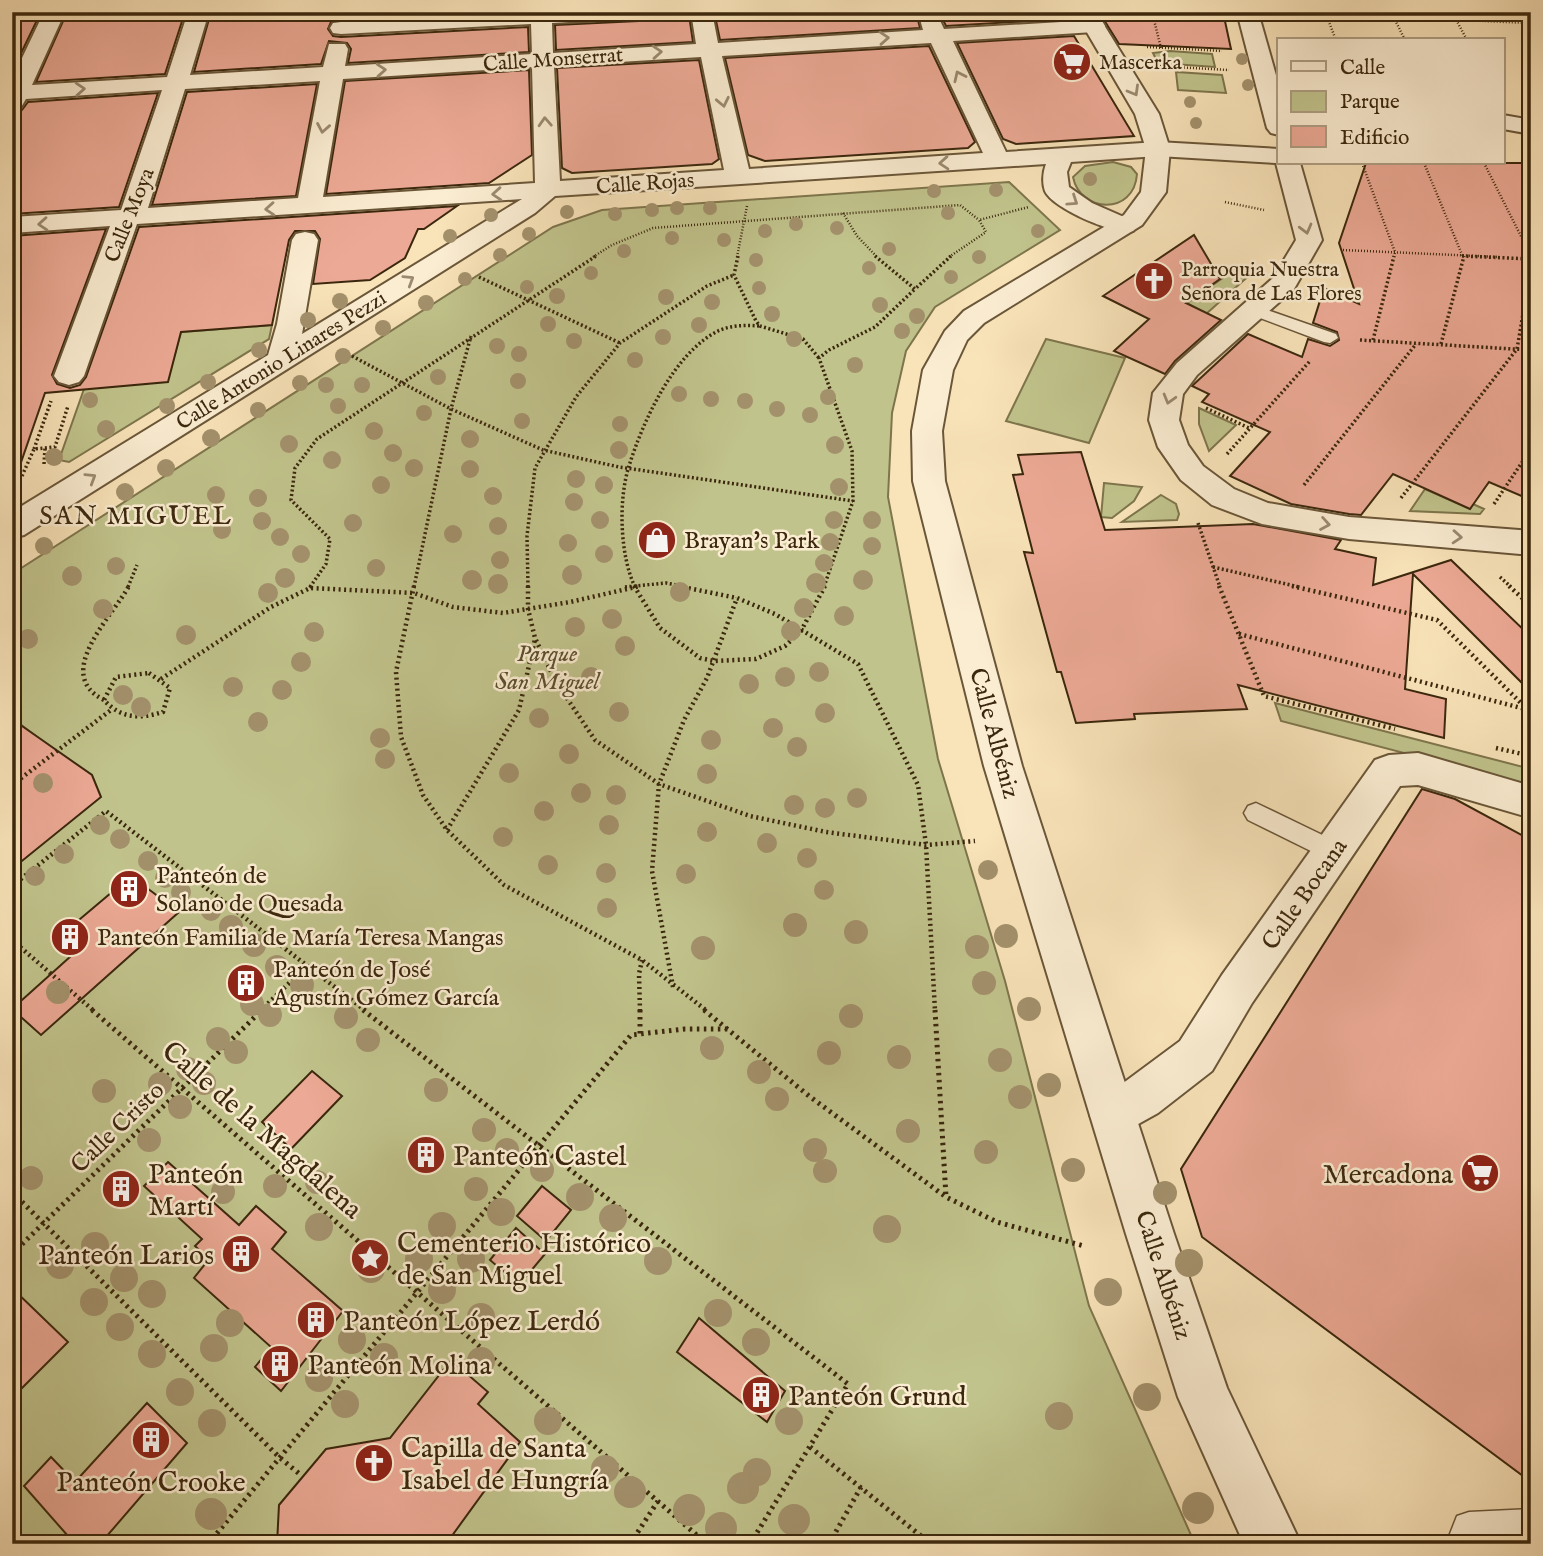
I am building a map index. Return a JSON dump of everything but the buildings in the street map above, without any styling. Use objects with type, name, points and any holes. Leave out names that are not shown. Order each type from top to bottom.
[{"type":"street","points":[[14,97],[55,12]]},
{"type":"street","name":"Calle Moya","points":[[62,383],[120,231],[140,197],[199,12]]},
{"type":"street","points":[[309,206],[342,20],[541,18],[639,12]]},
{"type":"street","points":[[701,12],[743,188]]},
{"type":"street","points":[[926,12],[998,160]]},
{"type":"street","points":[[1247,12],[1277,115]]},
{"type":"street","points":[[541,18],[548,190]]},
{"type":"street","name":"Calle Monserrat","points":[[14,97],[176,83],[936,35],[1090,19]]},
{"type":"street","name":"Calle Albéniz","points":[[1090,19],[1147,114],[1158,149],[1153,192],[1133,220],[974,317],[955,337],[938,370],[928,431],[929,481],[1003,766],[1204,1397],[1273,1544]]},
{"type":"street","points":[[1504,122],[1531,127]]},
{"type":"street","name":"Calle Rojas","points":[[12,225],[548,190],[743,188],[998,160],[1158,149],[1277,156]]},
{"type":"street","points":[[1062,155],[1055,172],[1057,190],[1083,208],[1124,226]]},
{"type":"street","points":[[1288,164],[1309,240],[1284,283],[1187,369],[1168,393],[1164,420],[1173,447],[1192,473],[1223,497],[1262,513],[1381,531],[1531,543]]},
{"type":"street","name":"Calle Antonio Linares Pezzi","points":[[12,527],[526,208],[548,190]]},
{"type":"street","points":[[281,361],[291,324],[305,240]]},
{"type":"street","name":"Calle Bocana","points":[[1113,1115],[1142,1097],[1196,1056],[1237,989],[1389,771],[1418,769],[1531,802]]},
{"type":"lane","points":[[1254,310],[1330,338]]},
{"type":"lane","points":[[1256,813],[1333,851]]},
{"type":"lane","points":[[1462,1544],[1469,1528],[1531,1525]]},
{"type":"path","points":[[1152,12],[1161,48]]},
{"type":"path","points":[[1290,12],[1528,23]]},
{"type":"path","points":[[1391,12],[1404,38]]},
{"type":"path","points":[[1452,12],[1466,38]]},
{"type":"path","points":[[1519,12],[1531,28]]},
{"type":"path","points":[[1325,13],[1335,38]]},
{"type":"path","points":[[1143,47],[1217,51]]},
{"type":"path","points":[[1159,66],[1237,70]]},
{"type":"path","points":[[1362,164],[1395,252],[1373,340]]},
{"type":"path","points":[[1423,164],[1464,256],[1441,344]]},
{"type":"path","points":[[1332,249],[1531,257],[1484,164]]},
{"type":"path","points":[[743,188],[743,219],[734,275],[760,326]]},
{"type":"path","points":[[1225,202],[1264,210]]},
{"type":"path","points":[[310,588],[326,564],[330,539],[291,500],[295,468],[317,439],[612,245],[653,228],[743,219],[960,205],[979,220],[986,232],[957,250],[875,327],[830,349],[819,358]]},
{"type":"path","points":[[979,220],[1034,205]]},
{"type":"path","points":[[843,213],[865,248],[883,266],[915,289]]},
{"type":"path","points":[[1381,531],[1517,349],[1531,267]]},
{"type":"path","points":[[473,275],[621,343]]},
{"type":"path","points":[[734,275],[707,286],[621,343],[576,397],[543,450],[536,468],[527,536],[528,609],[535,638],[556,682],[595,740],[659,784],[750,816],[826,832],[926,845],[975,841]]},
{"type":"path","points":[[760,326],[803,339],[819,358],[852,451],[853,501],[828,579],[801,631],[785,646],[756,659],[714,661],[700,658],[660,628],[634,586],[628,571],[622,523],[628,468],[662,388],[697,344],[720,330],[760,326]]},
{"type":"path","points":[[471,336],[451,409],[396,672],[401,737],[423,795],[447,830],[504,885],[642,960],[732,1029],[809,1096],[946,1197],[997,1222],[1084,1246]]},
{"type":"path","points":[[1202,481],[1330,338],[1531,349]]},
{"type":"path","points":[[1280,516],[1416,343]]},
{"type":"path","points":[[348,354],[451,409],[543,450],[628,468],[853,501]]},
{"type":"path","points":[[30,456],[62,383]]},
{"type":"path","points":[[34,449],[55,447],[69,403]]},
{"type":"path","points":[[1203,407],[1250,428]]},
{"type":"path","points":[[1470,538],[1531,449]]},
{"type":"path","points":[[1196,516],[1212,566],[1264,696]]},
{"type":"path","points":[[104,700],[108,686],[116,677],[149,673],[170,688],[163,712],[147,718],[125,717],[111,710],[104,700],[92,695],[86,686],[82,670],[91,646],[128,587],[137,565]]},
{"type":"path","points":[[1212,566],[1437,620],[1529,712]]},
{"type":"path","points":[[161,679],[271,607],[310,588],[414,593],[453,607],[503,613],[634,586],[666,583],[737,598],[775,614],[859,664],[918,785],[926,845],[946,1197]]},
{"type":"path","points":[[674,987],[652,871],[659,784],[684,720],[714,661],[737,598]]},
{"type":"path","points":[[1238,634],[1529,712]]},
{"type":"path","points":[[447,830],[519,710],[535,638]]},
{"type":"path","points":[[12,785],[111,710]]},
{"type":"path","points":[[12,886],[106,811],[848,1384],[750,1544]]},
{"type":"path","name":"Calle de la Magdalena","points":[[12,940],[707,1544]]},
{"type":"path","points":[[640,1034],[639,974],[642,960]]},
{"type":"path","name":"Calle Cristo","points":[[12,1254],[307,966]]},
{"type":"path","points":[[208,1544],[631,1035],[732,1029]]},
{"type":"path","points":[[12,1192],[279,1457],[302,1476]]},
{"type":"path","points":[[810,1447],[931,1544]]},
{"type":"path","points":[[829,1544],[861,1488]]},
{"type":"path","points":[[629,1544],[658,1500]]},
{"type":"path","points":[[12,1535],[20,1544]]},
{"type":"green space","points":[[1170,51],[1212,54],[1215,67],[1158,63],[1153,53]]},
{"type":"green space","points":[[1176,72],[1222,75],[1226,93],[1178,90]]},
{"type":"green space","points":[[1113,162],[1131,167],[1137,174],[1134,188],[1127,197],[1117,203],[1106,205],[1086,198],[1073,177],[1085,166]]},
{"type":"green space","name":"Parque San Miguel","points":[[1009,182],[1060,230],[935,307],[906,351],[892,413],[888,497],[938,759],[1005,981],[1089,1306],[1195,1544],[12,1544],[12,755],[37,737],[20,724],[12,729],[12,574],[553,227],[602,210]]},
{"type":"green space","points":[[1240,266],[1253,272],[1206,314],[1187,303]]},
{"type":"green space","points":[[272,325],[269,339],[69,462],[59,460],[84,389],[174,357],[181,332]]},
{"type":"green space","points":[[1046,339],[1125,358],[1089,443],[1006,421]]},
{"type":"green space","points":[[1199,408],[1236,425],[1209,451],[1199,424]]},
{"type":"green space","points":[[1104,483],[1142,487],[1134,501],[1112,518],[1101,517]]},
{"type":"green space","points":[[1425,489],[1470,509],[1473,504],[1484,509],[1480,514],[1410,511]]},
{"type":"green space","points":[[1161,495],[1176,504],[1179,514],[1177,520],[1122,522]]},
{"type":"green space","points":[[1275,703],[1531,769],[1531,786],[1281,721]]},
{"type":"place","name":"Mascerka","points":[[1072,62]]},
{"type":"place","name":"Parroquia Nuestra Señora de Las Flores","points":[[1154,281]]},
{"type":"place","name":"Brayan's Park","points":[[657,540]]},
{"type":"place","name":"Panteón de Solano de Quesada","points":[[129,889]]},
{"type":"place","name":"Panteón Familia de María Teresa Mangas","points":[[70,937]]},
{"type":"place","name":"Panteón de José Agustín Gómez García","points":[[246,983]]},
{"type":"place","name":"Panteón Castel","points":[[426,1155]]},
{"type":"place","name":"Mercadona","points":[[1480,1173]]},
{"type":"place","name":"Panteón Martí","points":[[121,1189]]},
{"type":"place","name":"Panteón Larios","points":[[241,1254]]},
{"type":"place","name":"Cementerio Histórico de San Miguel","points":[[370,1258]]},
{"type":"place","name":"Panteón López Lerdó","points":[[316,1320]]},
{"type":"place","name":"Panteón Molina","points":[[280,1364]]},
{"type":"place","name":"Panteón Grund","points":[[761,1395]]},
{"type":"place","name":"Panteón Crooke","points":[[151,1440]]},
{"type":"place","name":"Capilla de Santa Isabel de Hungría","points":[[374,1463]]},
{"type":"district","name":"SAN MIGUEL","points":[[136,515]]}]
